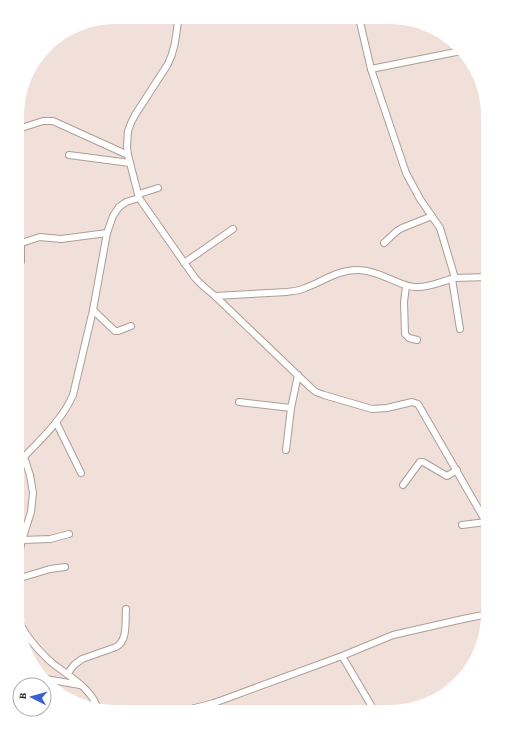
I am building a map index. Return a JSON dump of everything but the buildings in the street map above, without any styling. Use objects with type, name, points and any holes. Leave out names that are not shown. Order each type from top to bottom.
[{"type":"street","points":[[178,24],[176,42],[172,57],[130,123],[127,139],[128,155],[139,196],[184,263],[199,282],[310,388],[324,395],[372,409],[387,408],[412,402],[418,404],[481,512]]},
{"type":"street","points":[[360,24],[371,69],[406,173],[420,199],[440,228],[443,235],[454,278],[460,329]]},
{"type":"street","points":[[371,69],[455,52]]},
{"type":"street","points":[[24,127],[43,121],[52,121],[128,155]]},
{"type":"street","points":[[69,155],[130,163]]},
{"type":"street","points":[[24,534],[31,512],[33,493],[30,475],[24,457],[64,412],[72,395],[93,310],[107,232],[113,216],[119,207],[126,202],[158,188]]},
{"type":"street","points":[[384,243],[402,228],[432,216]]},
{"type":"street","points":[[184,263],[233,229]]},
{"type":"street","points":[[24,241],[40,236],[61,239],[107,232]]},
{"type":"street","points":[[215,296],[297,291],[335,274],[356,270],[378,274],[406,286],[414,287],[420,287],[454,278],[481,278]]},
{"type":"street","points":[[406,286],[404,302],[406,334],[409,338],[417,340]]},
{"type":"street","points":[[93,310],[115,331],[118,332],[131,326]]},
{"type":"street","points":[[286,450],[291,408],[298,375]]},
{"type":"street","points":[[239,402],[291,408]]},
{"type":"street","points":[[56,422],[81,473]]},
{"type":"street","points":[[403,485],[420,462],[423,462],[445,476],[448,476],[457,470]]},
{"type":"street","points":[[462,525],[481,523]]},
{"type":"street","points":[[24,540],[50,539],[69,534]]},
{"type":"street","points":[[24,577],[50,569],[65,567]]},
{"type":"street","points":[[67,674],[74,665],[82,659],[120,645],[124,636],[126,609]]},
{"type":"street","points":[[206,705],[342,656],[393,635],[481,615]]},
{"type":"street","points":[[27,635],[51,662],[81,685],[93,697],[96,703]]},
{"type":"street","points":[[342,656],[371,705]]},
{"type":"street","points":[[55,681],[81,685]]}]
